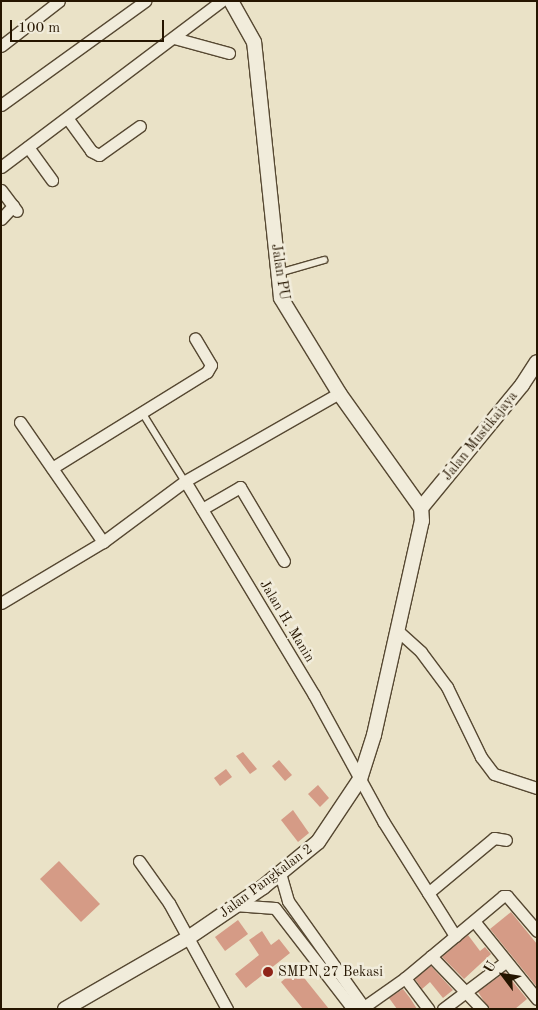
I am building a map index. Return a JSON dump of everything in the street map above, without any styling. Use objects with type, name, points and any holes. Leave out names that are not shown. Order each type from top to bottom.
[{"type":"street","points":[[1,46],[59,1]]},
{"type":"street","points":[[1,105],[144,1]]},
{"type":"street","name":"Jalan PU","points":[[231,1],[254,42],[279,273],[285,306],[340,393],[421,508]]},
{"type":"street","points":[[1,167],[68,119],[174,38],[215,3]]},
{"type":"street","points":[[174,38],[229,52]]},
{"type":"street","points":[[68,119],[91,151],[99,155],[140,126]]},
{"type":"street","points":[[28,147],[52,180]]},
{"type":"street","points":[[1,190],[15,208],[1,219]]},
{"type":"street","points":[[52,468],[207,372],[211,365],[195,338]]},
{"type":"street","name":"Jalan Mustikajaya","points":[[421,508],[537,362]]},
{"type":"street","points":[[1,603],[104,542],[185,481],[340,393]]},
{"type":"street","points":[[20,422],[104,542]]},
{"type":"street","name":"Jalan H. Manin","points":[[185,481],[314,695],[360,779],[454,936]]},
{"type":"street","points":[[202,509],[240,487],[284,561]]},
{"type":"street","name":"Jalan Pangkalan 2","points":[[64,1009],[188,938],[280,874],[318,842],[360,779],[387,687],[422,521],[421,508]]},
{"type":"street","points":[[398,631],[421,652],[447,687],[472,742],[494,774],[537,788]]},
{"type":"street","points":[[428,893],[494,838],[506,840]]},
{"type":"street","points":[[139,861],[169,903],[227,1009]]},
{"type":"street","points":[[280,874],[288,901],[361,1008]]},
{"type":"street","points":[[361,1008],[404,978],[505,895],[537,932]]},
{"type":"street","points":[[278,911],[288,901]]},
{"type":"street","points":[[234,905],[254,905],[278,911],[361,1008]]},
{"type":"street","points":[[474,921],[504,963],[537,999]]},
{"type":"street","points":[[430,956],[467,990],[482,1009]]},
{"type":"street","points":[[443,1009],[504,963]]},
{"type":"street","points":[[404,978],[428,1009]]},
{"type":"lane","points":[[279,273],[324,260]]},
{"type":"lane","points":[[144,416],[185,481]]},
{"type":"building","points":[[243,752],[257,769],[250,774],[236,756]]},
{"type":"building","points":[[279,760],[292,775],[285,781],[272,766]]},
{"type":"building","points":[[226,769],[232,777],[220,786],[214,778]]},
{"type":"building","points":[[318,785],[329,798],[320,807],[308,794]]},
{"type":"building","points":[[293,810],[309,833],[298,842],[281,820]]},
{"type":"building","points":[[59,861],[100,904],[81,922],[40,879]]},
{"type":"building","points":[[511,912],[537,944],[537,987],[490,929]]},
{"type":"building","points":[[238,920],[248,934],[225,951],[215,937]]},
{"type":"building","points":[[262,931],[271,945],[279,939],[290,953],[246,988],[235,974],[259,955],[249,940]]},
{"type":"building","points":[[468,935],[480,951],[485,947],[491,954],[464,979],[442,957]]},
{"type":"building","points":[[431,966],[453,990],[443,998],[430,982],[422,989],[415,979]]},
{"type":"building","points":[[297,969],[329,1009],[303,1009],[281,982]]},
{"type":"building","points":[[505,972],[527,999],[515,1009],[489,1009],[478,992]]},
{"type":"building","points":[[403,989],[417,1009],[397,1009],[389,998]]},
{"type":"place","name":"SMPN 27 Bekasi","points":[[268,972]]}]
